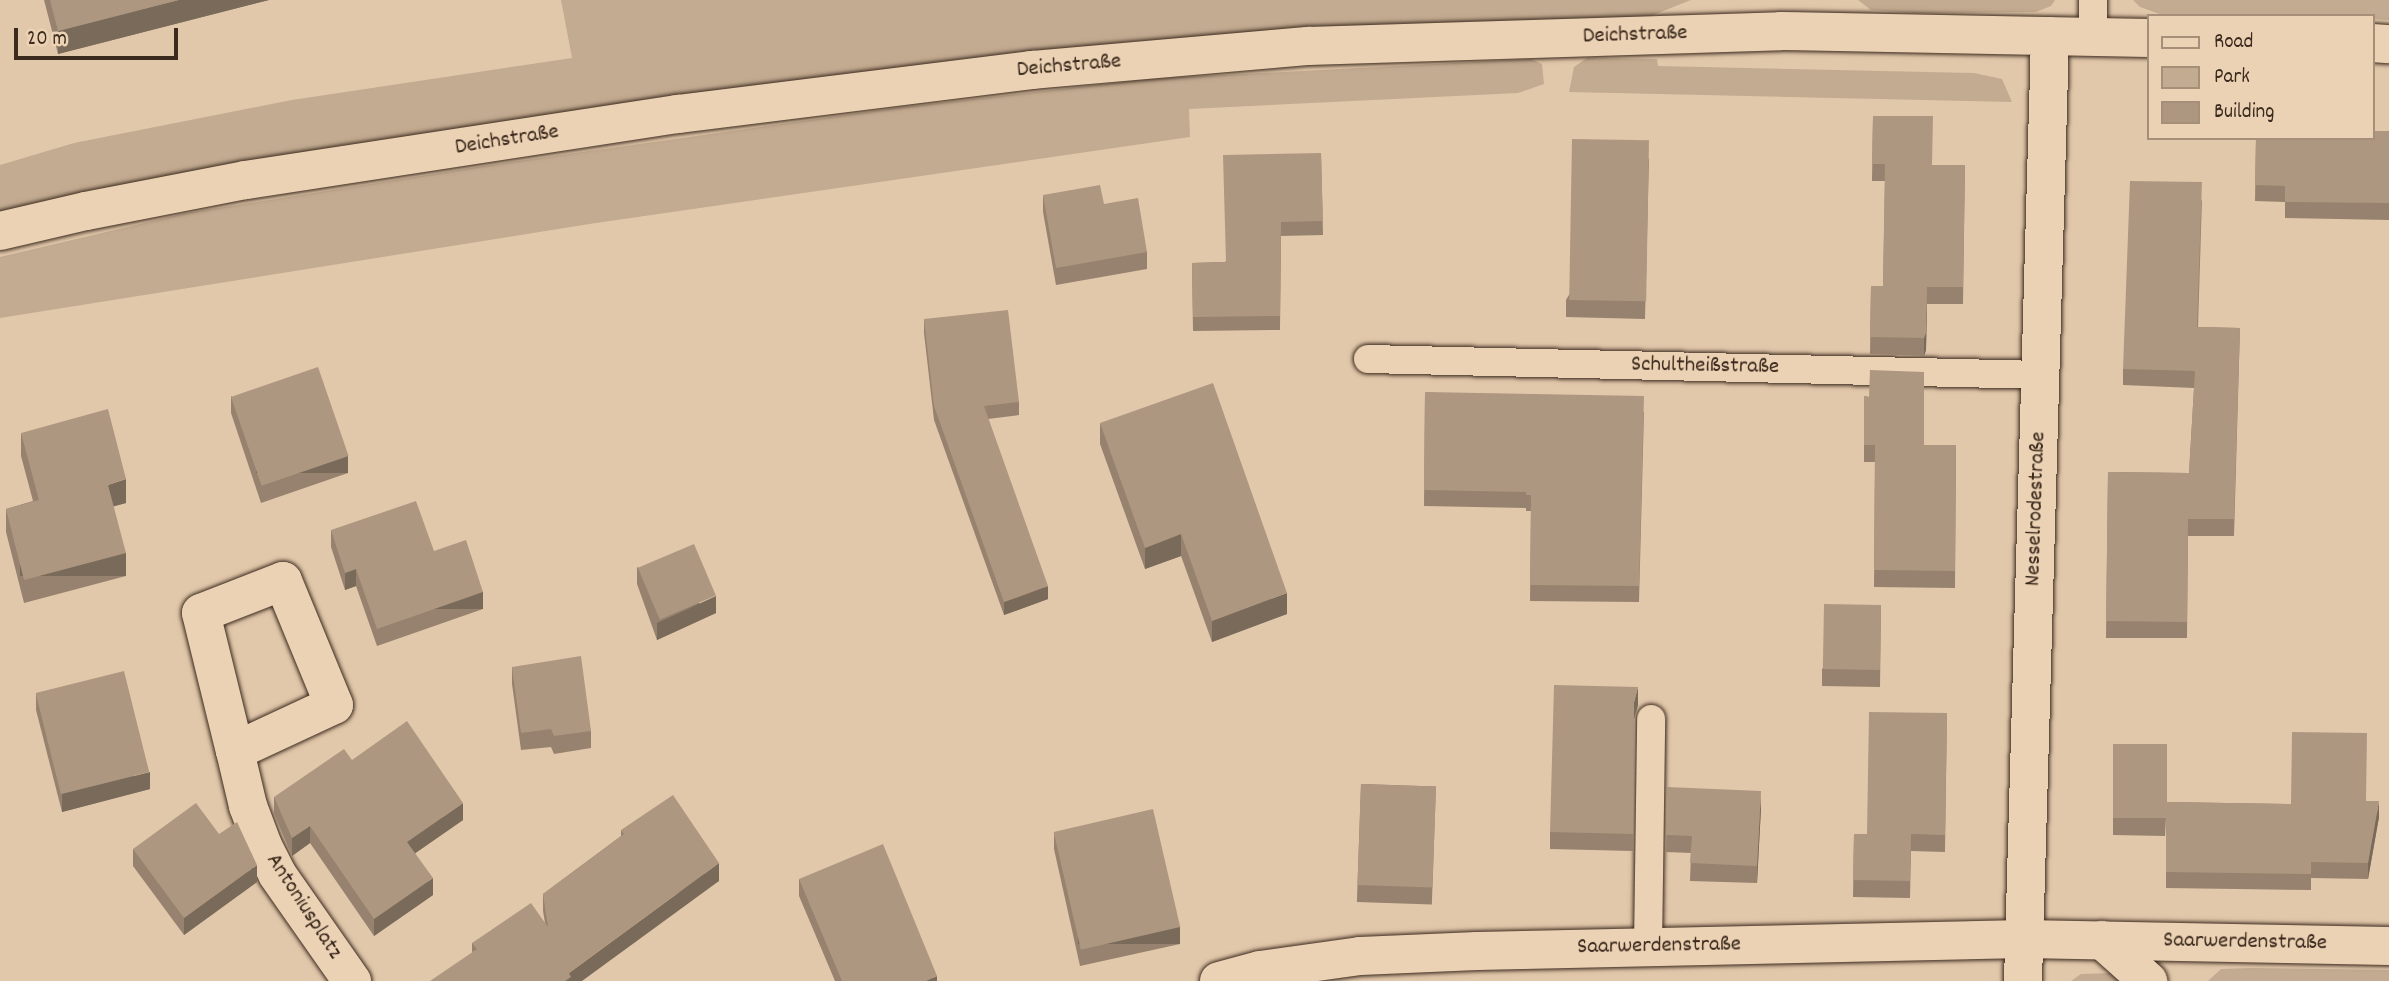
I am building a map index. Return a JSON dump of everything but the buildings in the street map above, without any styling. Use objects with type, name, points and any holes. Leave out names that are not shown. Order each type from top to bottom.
[{"type":"street","name":"Deichstraße","points":[[0,231],[246,180],[678,114],[1032,70],[1308,46],[1780,16],[2050,36],[2093,18],[2148,38]]},
{"type":"street","name":"Nesselrodestraße","points":[[2023,981],[2050,36]]},
{"type":"street","name":"Antoniusplatz","points":[[235,751],[248,806],[277,874],[352,981]]},
{"type":"street","name":"Saarwerdenstraße","points":[[1219,981],[1260,970],[1360,956],[1648,947],[2024,939],[2389,946]]},
{"type":"street","name":"Saarwerdenstraße","points":[[2102,940],[2148,981]]},
{"type":"lane","name":"Schultheißstraße","points":[[1368,359],[2041,375]]},
{"type":"lane","points":[[1648,947],[1651,719]]},
{"type":"green space","points":[[561,0],[1691,0],[1648,17],[1386,24],[1137,41],[794,82],[0,215],[0,165],[74,143],[292,100],[572,58]]},
{"type":"green space","points":[[1858,0],[2055,0],[2051,6],[2036,12],[1916,13],[1871,10]]},
{"type":"green space","points":[[2133,0],[2389,0],[2389,20],[2375,19],[2375,14],[2159,14],[2140,7]]},
{"type":"green space","points":[[1587,58],[1657,59],[1658,66],[1974,73],[2002,79],[2012,102],[1569,92],[1574,67]]},
{"type":"green space","points":[[1531,59],[1542,64],[1544,84],[1518,93],[1189,109],[1190,137],[596,223],[0,318],[0,257],[187,213],[484,166],[896,108],[1149,79]]},
{"type":"green space","points":[[2221,969],[2389,970],[2389,981],[2208,981]]},
{"type":"green space","points":[[2113,973],[2122,981],[2071,981],[2081,974]]}]
